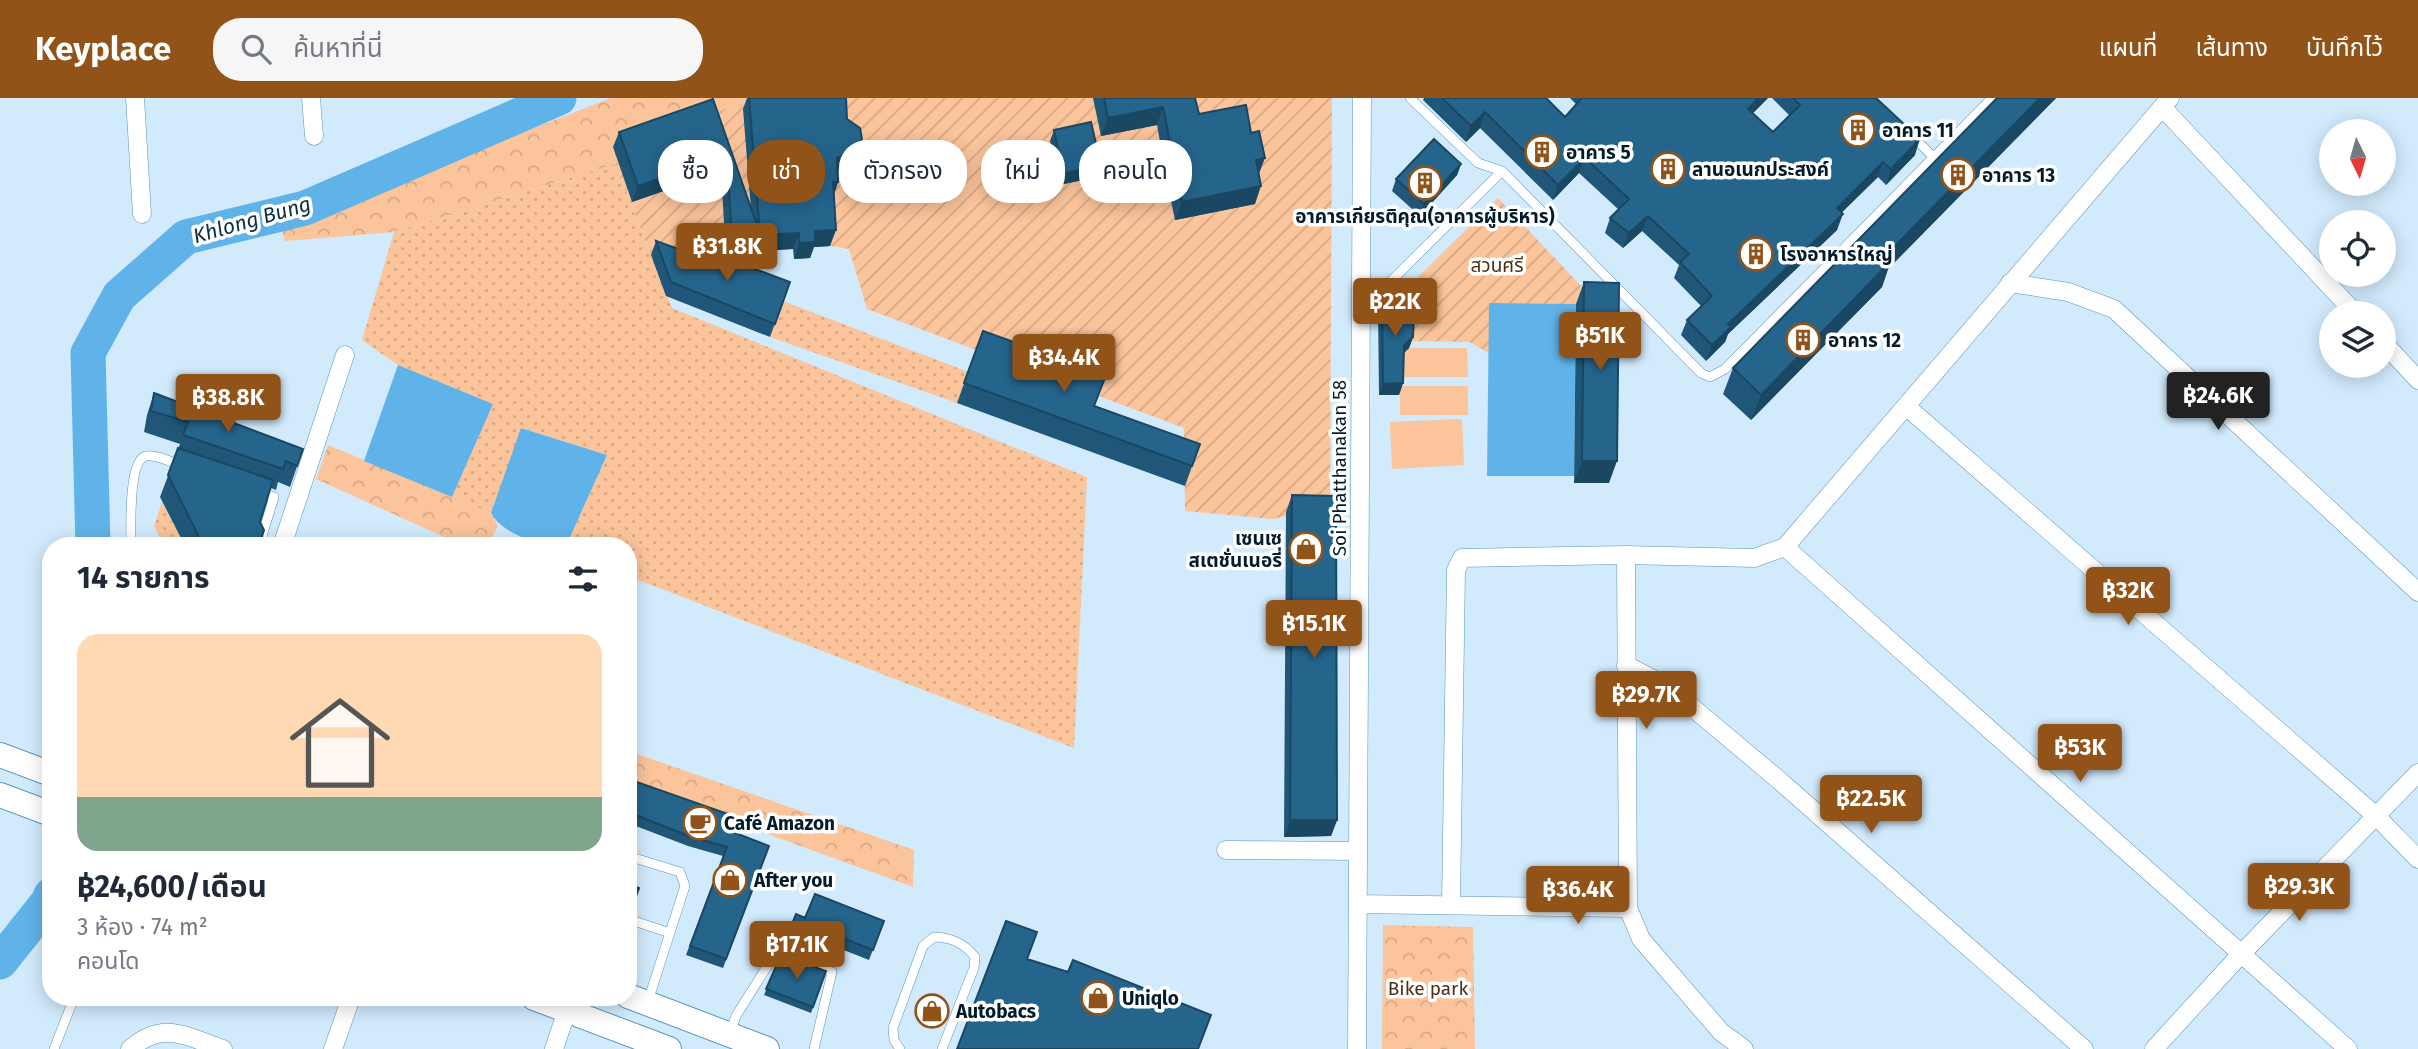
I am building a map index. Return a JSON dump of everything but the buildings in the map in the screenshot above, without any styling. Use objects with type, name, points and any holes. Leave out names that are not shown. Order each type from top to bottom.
[{"type":"main road","points":[[0,755],[42,771]]},
{"type":"main road","points":[[0,795],[42,811]]},
{"type":"main road","points":[[638,999],[767,1049]]},
{"type":"main road","points":[[556,1006],[669,1049]]},
{"type":"street","points":[[135,98],[142,214]]},
{"type":"street","points":[[311,98],[314,136]]},
{"type":"street","name":"Soi Phatthanakan 58","points":[[1357,1049],[1362,98]]},
{"type":"street","points":[[1451,905],[1456,570],[1459,562],[1470,556],[1754,558],[1785,547],[1907,408],[2010,282],[2166,102],[2344,301]]},
{"type":"street","points":[[2010,282],[2068,292],[2114,309],[2418,592]]},
{"type":"street","points":[[285,537],[345,355]]},
{"type":"street","points":[[2396,356],[2418,380]]},
{"type":"street","points":[[1907,408],[2375,816],[2418,859]]},
{"type":"street","points":[[1785,547],[2348,1049]]},
{"type":"street","points":[[1626,555],[1628,908],[1641,939],[1721,1032],[1744,1049]]},
{"type":"street","points":[[1626,665],[1668,687],[1780,781],[2084,1049]]},
{"type":"street","points":[[2154,1049],[2241,954],[2418,773]]},
{"type":"street","points":[[1226,850],[1358,851]]},
{"type":"street","points":[[1358,904],[1628,908]]},
{"type":"street","points":[[333,1049],[348,1006]]},
{"type":"street","points":[[554,1049],[567,1010]]},
{"type":"street","points":[[130,1049],[144,1036],[161,1031],[223,1049]]},
{"type":"lane","points":[[1410,98],[1478,163],[1502,171],[1701,373],[1710,377],[1725,369],[1935,159],[1992,98]]},
{"type":"lane","points":[[1901,124],[1935,159]]},
{"type":"lane","points":[[1362,286],[1387,285],[1502,171]]},
{"type":"lane","points":[[131,537],[133,485],[137,463],[142,457],[149,455],[199,472]]},
{"type":"lane","points":[[249,488],[295,504]]},
{"type":"lane","points":[[262,537],[274,497]]},
{"type":"lane","points":[[637,859],[680,872],[685,886],[670,933],[638,999]]},
{"type":"lane","points":[[637,922],[670,933]]},
{"type":"lane","points":[[900,1049],[894,1040],[893,1028],[923,946],[934,937],[944,937],[967,947],[975,957],[974,968],[942,1049]]},
{"type":"lane","points":[[729,1034],[736,1016],[776,952],[832,972],[814,1049]]},
{"type":"lane","points":[[54,1049],[71,1006]]},
{"type":"green space","points":[[611,98],[746,98],[615,164],[394,232],[285,241],[281,227]]},
{"type":"green space","points":[[746,98],[1332,98],[1330,507],[1273,519],[1185,511],[1184,428],[867,309],[849,249],[830,246],[651,255],[615,164],[658,142],[658,203],[733,203],[733,140],[663,140]]},
{"type":"green space","points":[[615,164],[672,308],[1087,477],[1074,748],[637,579],[637,537],[570,537],[607,455],[522,428],[491,513],[452,497],[493,404],[398,365],[362,340],[394,232]]},
{"type":"green space","name":"สวนศรี","points":[[1498,198],[1603,309],[1490,354],[1470,342],[1408,341],[1400,295]]},
{"type":"green space","points":[[783,301],[968,372],[957,403],[770,337]]},
{"type":"green space","points":[[1400,348],[1467,348],[1468,377],[1400,377]]},
{"type":"green space","points":[[1400,386],[1468,386],[1468,415],[1400,415]]},
{"type":"green space","points":[[1462,419],[1464,465],[1392,469],[1390,422]]},
{"type":"green space","points":[[328,445],[491,513],[498,526],[492,537],[444,537],[316,479]]},
{"type":"green space","points":[[162,502],[180,537],[160,537],[154,526]]},
{"type":"green space","points":[[637,754],[914,850],[913,887],[637,786]]},
{"type":"green space","name":"Bike park","points":[[1383,925],[1473,927],[1475,1049],[1382,1049]]},
{"type":"water","points":[[1489,303],[1576,304],[1574,476],[1487,476]]},
{"type":"water","points":[[398,365],[493,404],[452,497],[364,461]]},
{"type":"water","points":[[521,428],[607,455],[570,537],[522,537],[504,527],[491,513]]},
{"type":"waterway","name":"Khlong Bung","points":[[93,537],[88,353],[119,296],[186,237],[305,208],[559,98]]},
{"type":"waterway","name":"Khlong Bung","points":[[0,962],[42,910]]},
{"type":"place","name":"อาคาร 11","points":[[1858,130]]},
{"type":"place","name":"อาคาร 5","points":[[1542,152]]},
{"type":"place","name":"ลานอเนกประสงค์","points":[[1668,169]]},
{"type":"place","name":"อาคาร 13","points":[[1958,175]]},
{"type":"place","name":"อาคารเกียรติคุณ(อาคารผู้บริหาร)","points":[[1425,183]]},
{"type":"place","name":"โรงอาหารใหญ่","points":[[1756,254]]},
{"type":"place","name":"อาคาร 12","points":[[1803,340]]},
{"type":"place","name":"เซนเซ สเตชั่นเนอรี่","points":[[1306,549]]},
{"type":"place","name":"Café Amazon","points":[[700,823]]},
{"type":"place","name":"After you","points":[[730,880]]},
{"type":"place","name":"Uniqlo","points":[[1098,998]]},
{"type":"place","name":"Autobacs","points":[[932,1011]]}]
